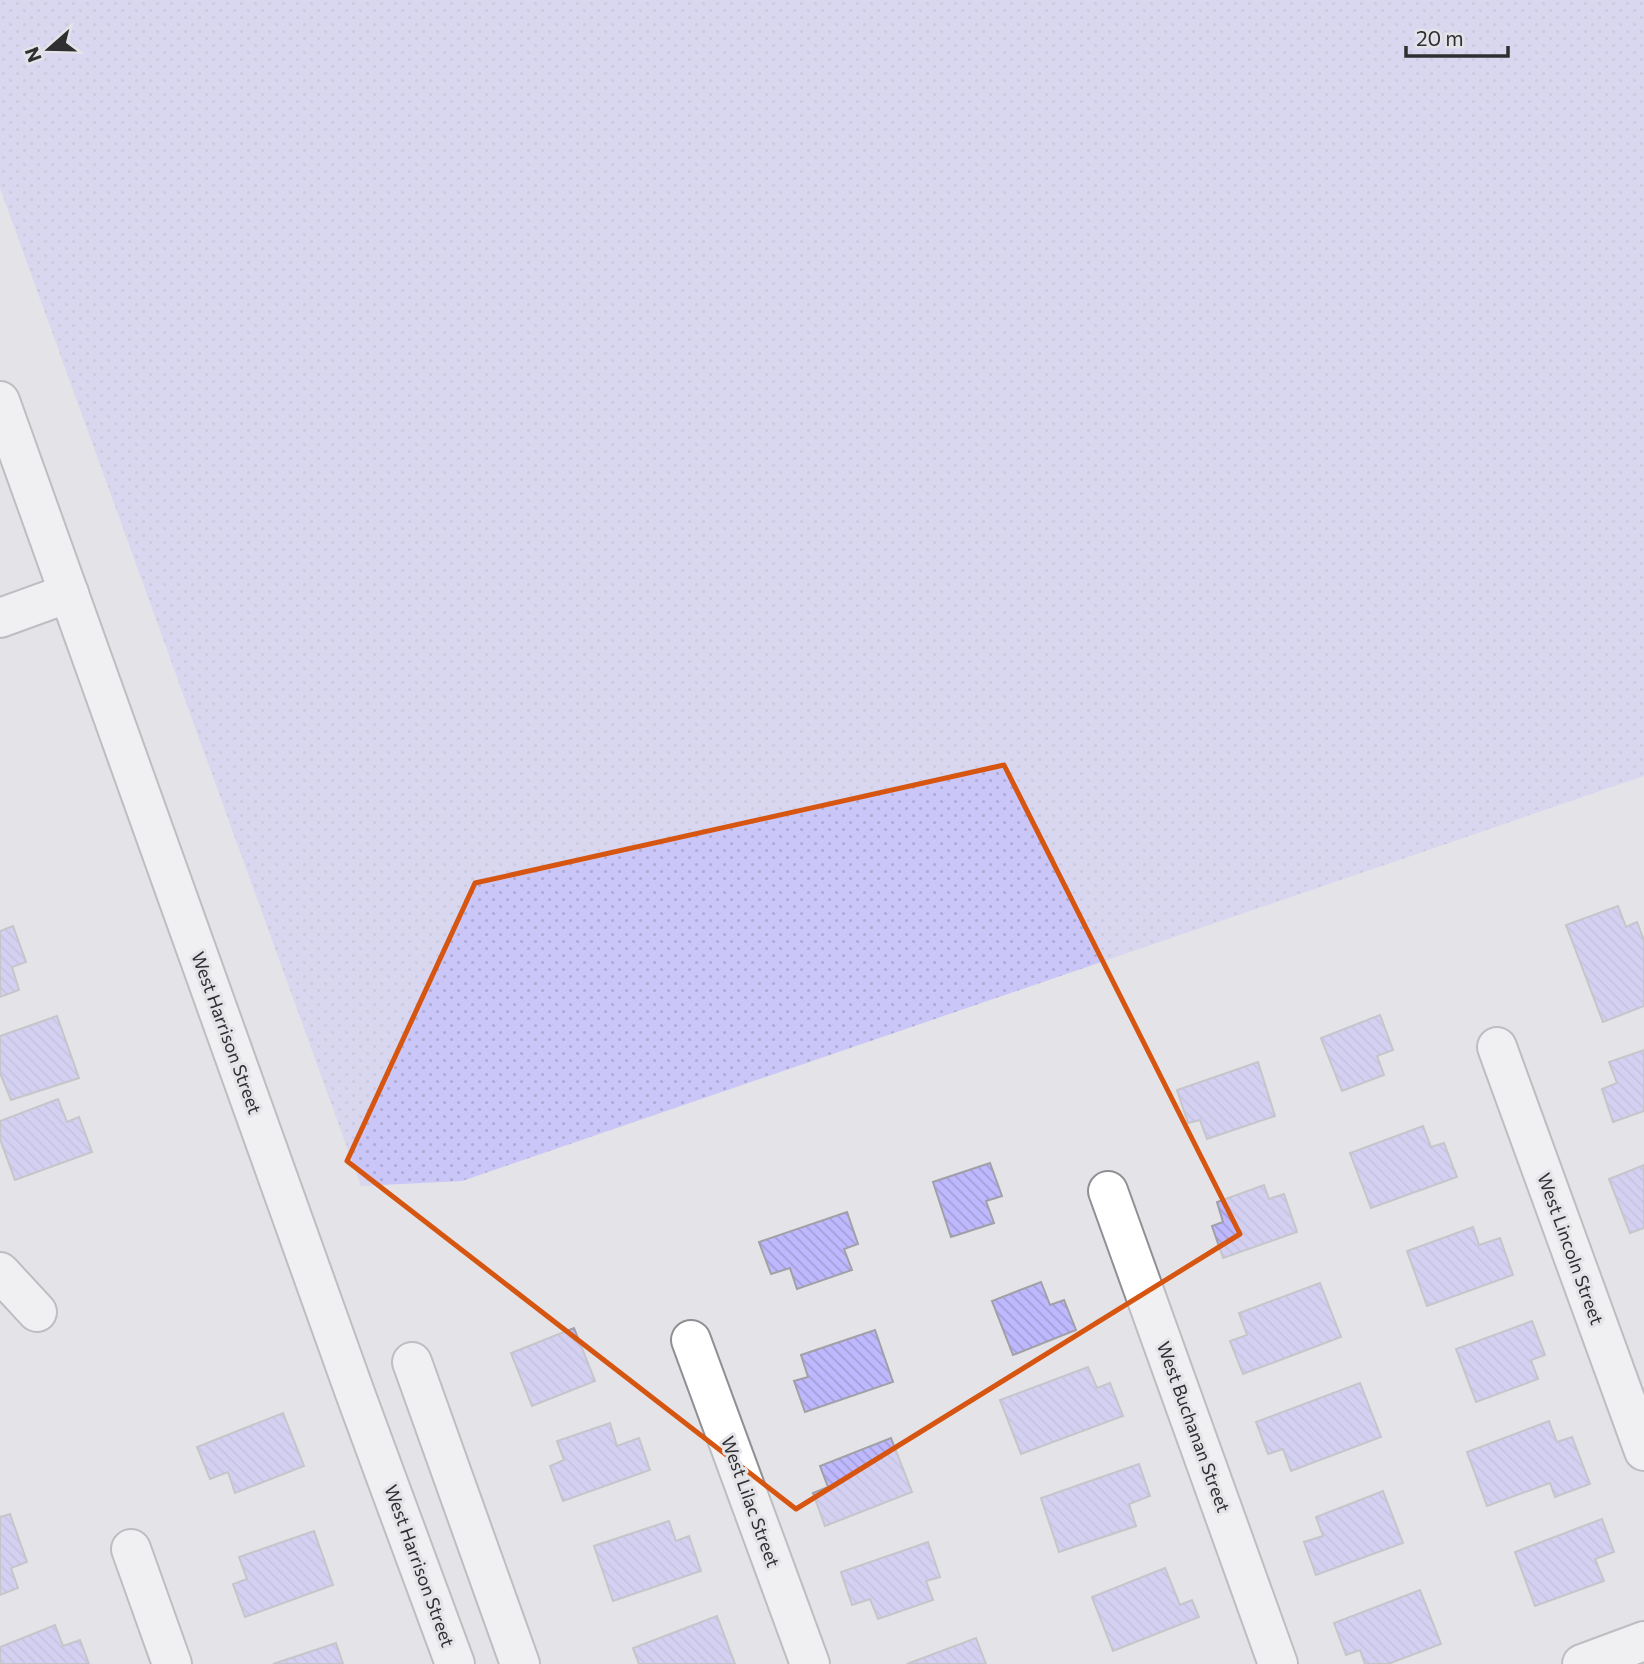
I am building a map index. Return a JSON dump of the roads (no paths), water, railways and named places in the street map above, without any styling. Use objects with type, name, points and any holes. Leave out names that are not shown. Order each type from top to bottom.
[{"type":"street","name":"West Harrison Street","points":[[0,401],[355,1393],[455,1664]]},
{"type":"street","points":[[0,618],[69,593]]},
{"type":"street","name":"West Lincoln Street","points":[[1497,1047],[1644,1451]]},
{"type":"street","name":"West Buchanan Street","points":[[1108,1191],[1278,1664]]},
{"type":"street","points":[[0,1272],[37,1312]]},
{"type":"street","name":"West Lilac Street","points":[[691,1340],[810,1664]]},
{"type":"street","points":[[412,1362],[520,1664]]},
{"type":"street","points":[[131,1549],[172,1664]]},
{"type":"street","points":[[1582,1664],[1644,1641]]}]
